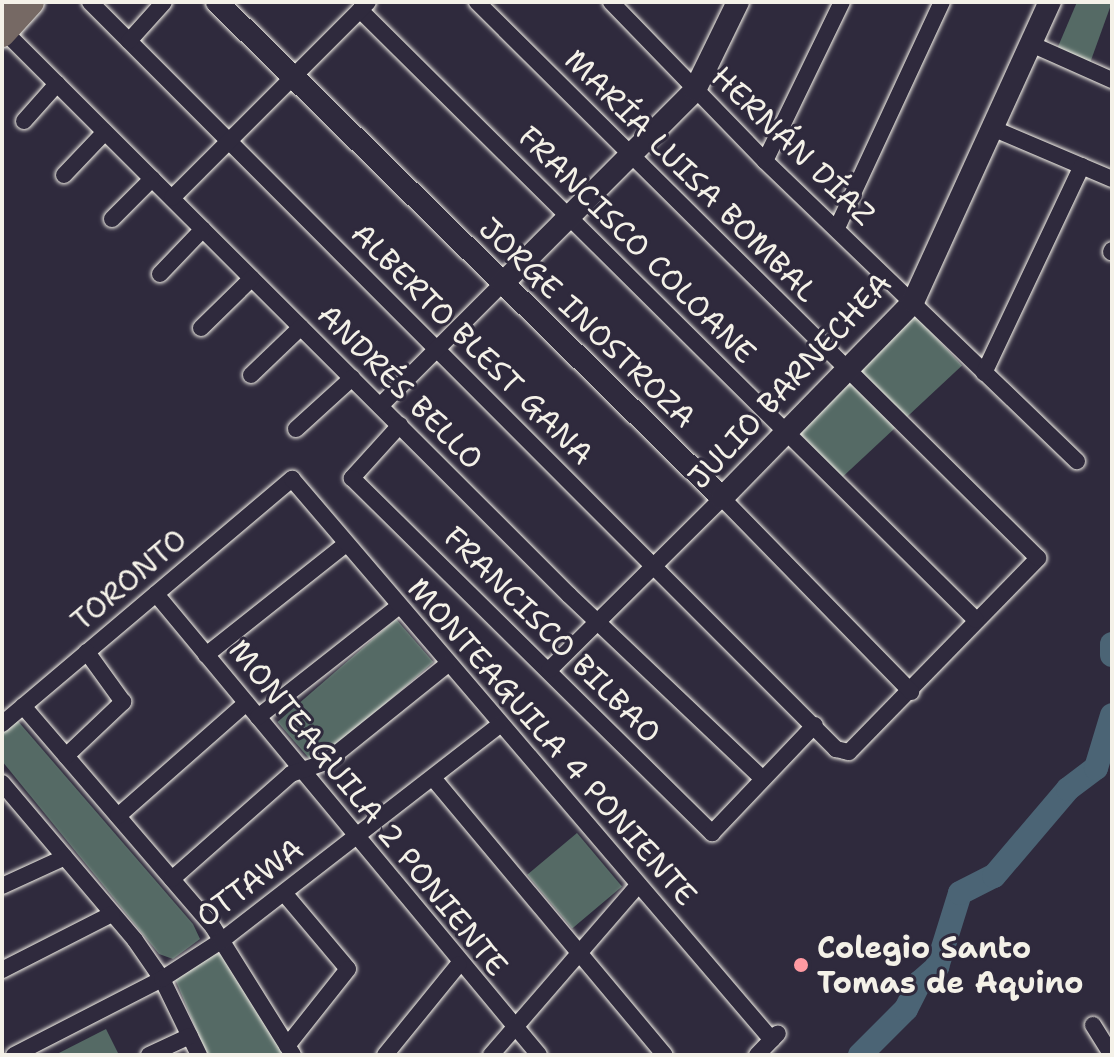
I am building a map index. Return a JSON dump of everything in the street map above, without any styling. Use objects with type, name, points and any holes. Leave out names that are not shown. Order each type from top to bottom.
[{"type":"main road","points":[[3,25],[6,2]]},
{"type":"main road","points":[[3,25],[31,2]]},
{"type":"street","name":"ALBERTO BLEST GANA","points":[[90,2],[836,749],[849,752],[911,692]]},
{"type":"street","points":[[129,41],[164,2]]},
{"type":"street","name":"JORGE INOSTROZA","points":[[217,2],[722,498],[911,692]]},
{"type":"street","name":"MARÍA LUISA BOMBAL","points":[[477,2],[628,157],[1038,558],[976,620]]},
{"type":"street","name":"HERNÁN DÍAZ","points":[[611,2],[628,9],[695,90],[765,161],[1077,461]]},
{"type":"street","points":[[380,406],[695,90],[738,2]]},
{"type":"street","points":[[765,161],[842,2]]},
{"type":"street","points":[[837,228],[942,2]]},
{"type":"street","name":"JULIO BARNECHEA","points":[[549,670],[913,302],[1050,2]]},
{"type":"street","points":[[172,198],[364,6]]},
{"type":"street","name":"FRANCISCO COLOANE","points":[[364,6],[567,216],[976,620]]},
{"type":"street","name":"ANDRÉS BELLO","points":[[3,25],[57,84],[380,406],[763,779]]},
{"type":"street","points":[[1031,44],[1112,80]]},
{"type":"street","points":[[24,121],[57,84]]},
{"type":"street","points":[[992,128],[1112,179]]},
{"type":"street","points":[[64,175],[105,132]]},
{"type":"street","points":[[984,373],[1082,166]]},
{"type":"street","points":[[112,219],[152,179]]},
{"type":"street","points":[[160,274],[203,229]]},
{"type":"street","points":[[201,328],[252,278]]},
{"type":"street","points":[[251,375],[301,327]]},
{"type":"street","points":[[296,429],[352,378]]},
{"type":"street","name":"FRANCISCO BILBAO","points":[[400,425],[352,478],[712,833],[763,779]]},
{"type":"street","name":"MONTEAGUILA 4 PONIENTE","points":[[292,479],[499,725],[775,1036],[757,1055]]},
{"type":"street","name":"TORONTO","points":[[2,724],[292,479]]},
{"type":"street","points":[[206,655],[346,544]]},
{"type":"street","name":"MONTEAGUILA 2 PONIENTE","points":[[156,594],[459,964],[539,1055]]},
{"type":"street","points":[[258,717],[399,606]]},
{"type":"street","points":[[911,692],[976,620]]},
{"type":"street","points":[[66,756],[123,702],[87,652]]},
{"type":"street","points":[[172,879],[301,770],[326,762],[448,664]]},
{"type":"street","points":[[118,816],[246,703]]},
{"type":"street","points":[[23,706],[172,879],[221,941],[290,1051],[348,969],[284,893]]},
{"type":"street","name":"OTTAWA","points":[[14,1055],[41,1049],[221,941],[499,725]]},
{"type":"street","points":[[763,779],[815,725]]},
{"type":"street","points":[[433,778],[665,1055]]},
{"type":"street","points":[[5,791],[65,857],[162,979],[199,1055]]},
{"type":"street","points":[[2,886],[65,857]]},
{"type":"street","points":[[491,1055],[638,885]]},
{"type":"street","points":[[2,970],[112,914]]},
{"type":"street","points":[[385,1055],[459,964]]},
{"type":"street","points":[[1093,1025],[1112,1055]]},
{"type":"street","points":[[149,1055],[190,1036]]},
{"type":"green space","points":[[1077,2],[1112,2],[1090,63],[1057,49]]},
{"type":"green space","points":[[915,315],[962,365],[841,478],[794,428]]},
{"type":"green space","points":[[396,619],[433,662],[315,765],[278,722]]},
{"type":"green space","points":[[17,720],[193,924],[200,939],[173,959],[159,954],[2,761],[2,732]]},
{"type":"green space","points":[[577,833],[622,887],[572,928],[527,875]]},
{"type":"green space","points":[[215,953],[221,955],[284,1055],[207,1055],[175,979]]},
{"type":"green space","points":[[106,1029],[119,1055],[55,1055]]},
{"type":"waterway","points":[[1112,644],[1112,655]]},
{"type":"waterway","points":[[860,1055],[906,1009],[920,982],[937,967],[960,893],[994,876],[1068,789],[1096,768],[1112,715]]},
{"type":"place","name":"Colegio Santo Tomas de Aquino","points":[[801,965]]}]
